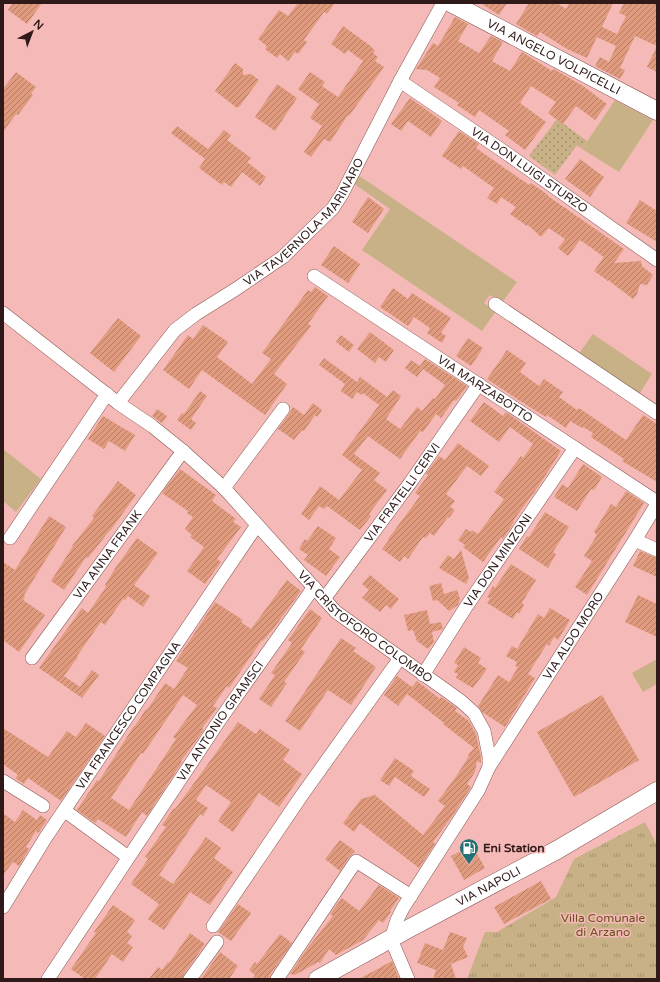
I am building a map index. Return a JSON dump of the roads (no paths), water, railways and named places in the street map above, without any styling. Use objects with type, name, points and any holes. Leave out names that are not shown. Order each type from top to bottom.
[{"type":"main road","name":"VIA ANGELO VOLPICELLI","points":[[451,3],[657,111]]},
{"type":"main road","name":"VIA NAPOLI","points":[[318,979],[408,929],[557,850],[657,791]]},
{"type":"street","name":"VIA TAVERNOLA-MARINARO","points":[[118,403],[175,330],[196,314],[283,257],[333,208],[342,194],[400,81],[443,3]]},
{"type":"street","name":"VIA DON LUIGI STURZO","points":[[400,81],[506,153],[657,260]]},
{"type":"street","name":"VIA MARZABOTTO","points":[[314,276],[657,503]]},
{"type":"street","points":[[495,304],[657,413]]},
{"type":"street","name":"VIA CRISTOFORO COLOMBO","points":[[4,316],[118,403],[152,426],[183,451],[224,488],[336,612],[462,702],[474,714],[484,731],[489,756],[489,767],[478,791],[397,920],[391,939]]},
{"type":"street","name":"VIA FRATELLI CERVI","points":[[324,599],[410,483],[479,384]]},
{"type":"street","points":[[10,538],[107,394]]},
{"type":"street","points":[[224,488],[283,409]]},
{"type":"street","name":"VIA DON MINZONI","points":[[423,675],[466,607],[575,448]]},
{"type":"street","name":"VIA ANNA FRANK","points":[[32,658],[183,451]]},
{"type":"street","name":"VIA ALDO MORO","points":[[489,767],[635,540],[657,503]]},
{"type":"street","name":"VIA FRANCESCO COMPAGNA","points":[[3,907],[46,837],[257,525]]},
{"type":"street","points":[[635,540],[657,550]]},
{"type":"street","name":"VIA ANTONIO GRAMSCI","points":[[48,979],[219,721],[314,587]]},
{"type":"street","points":[[213,926],[302,795],[400,658]]},
{"type":"street","points":[[3,781],[43,806]]},
{"type":"street","points":[[65,811],[128,857]]},
{"type":"street","points":[[278,979],[356,861],[411,896]]},
{"type":"street","name":"VIA CRISTOFORO COLOMBO","points":[[408,929],[411,896]]},
{"type":"street","points":[[391,939],[408,979]]},
{"type":"street","points":[[190,979],[217,942]]},
{"type":"place","name":"Eni Station","points":[[469,865]]},
{"type":"park label","name":"Villa Comunale di Arzano","points":[[603,925]]}]
